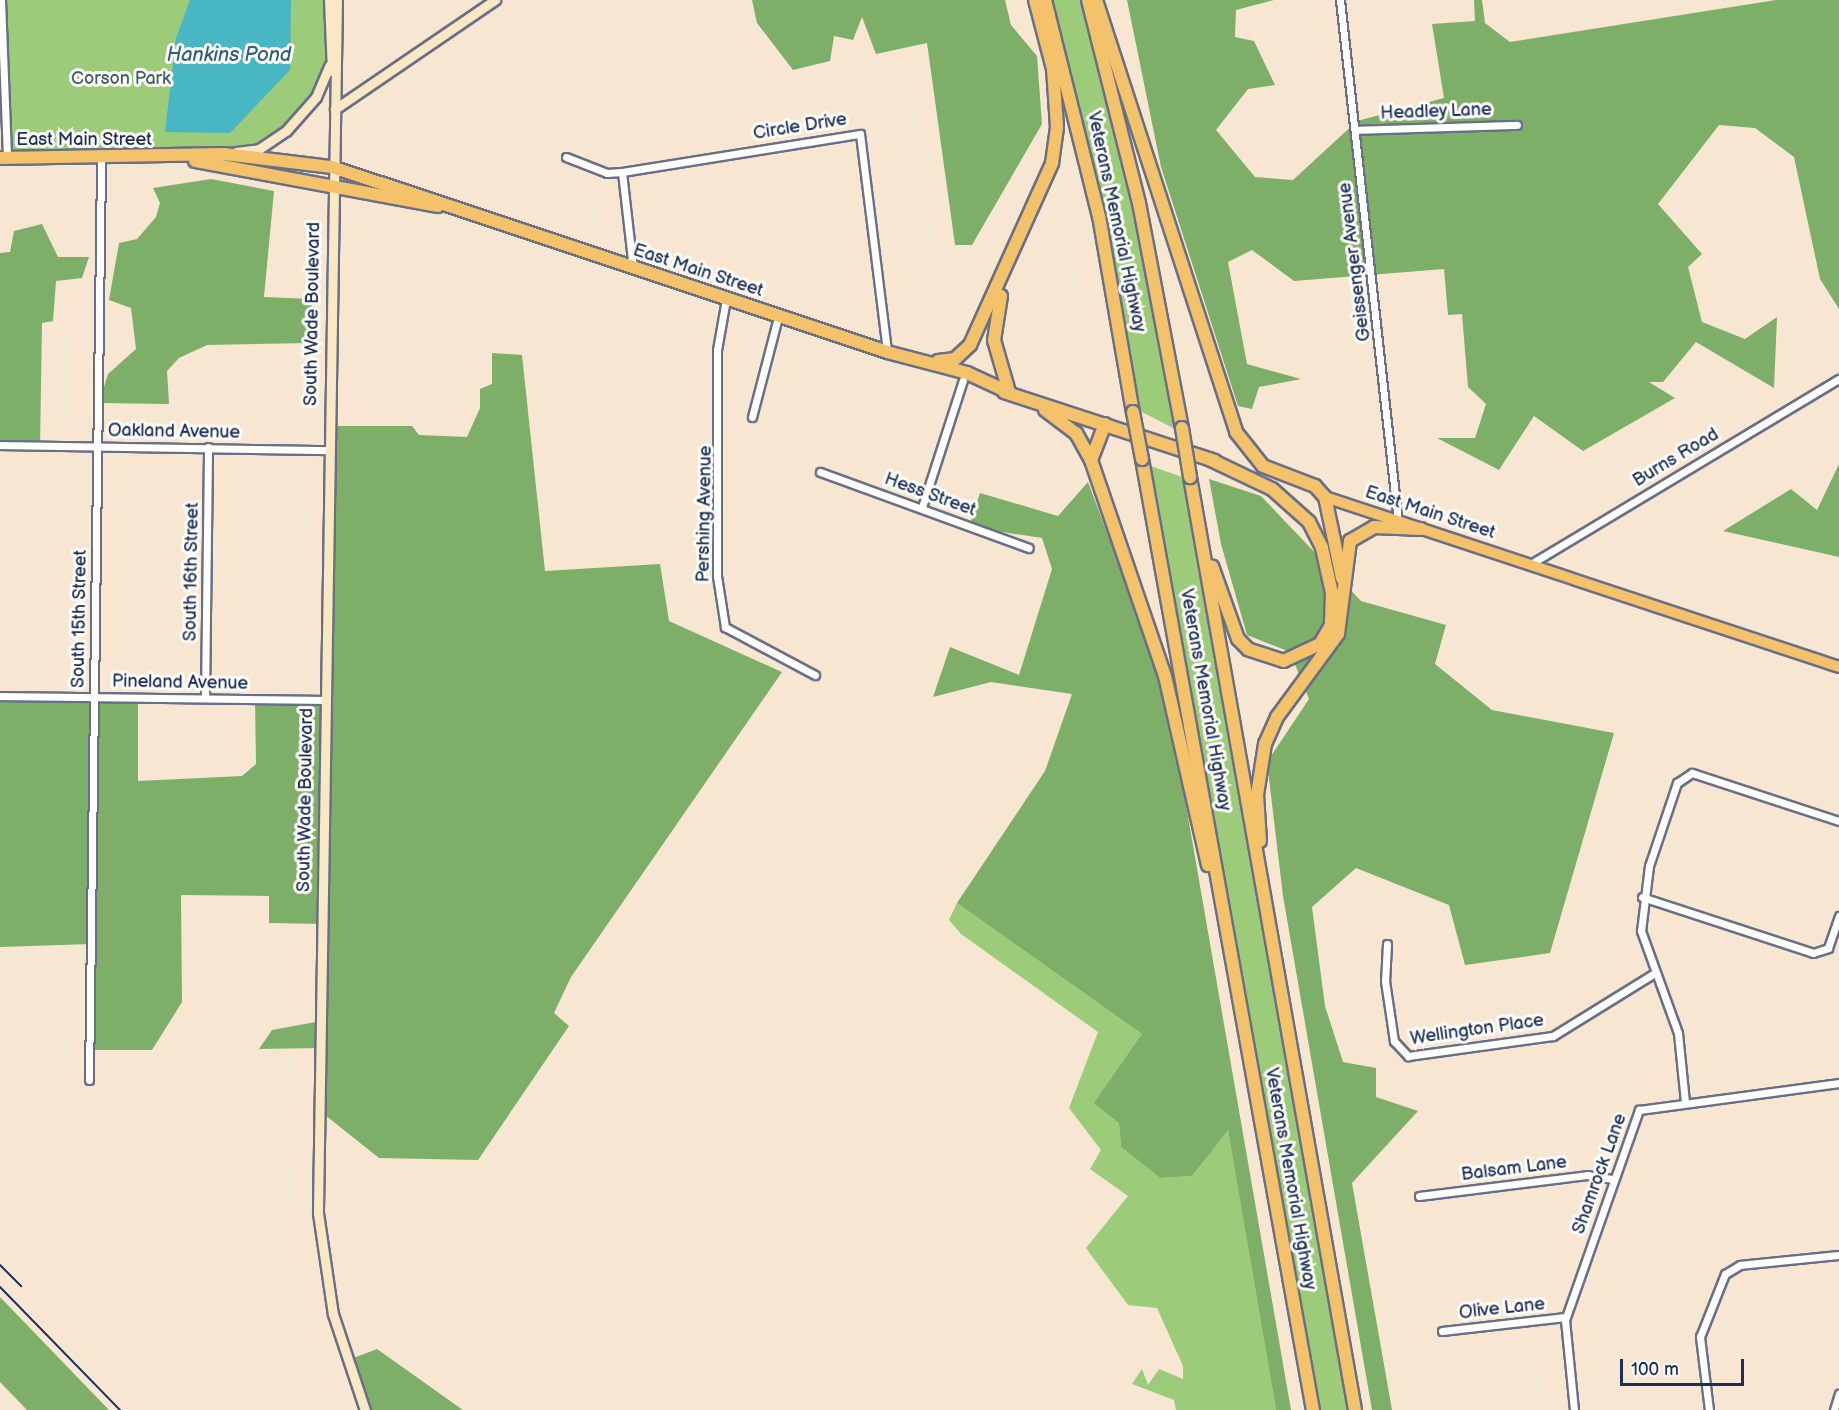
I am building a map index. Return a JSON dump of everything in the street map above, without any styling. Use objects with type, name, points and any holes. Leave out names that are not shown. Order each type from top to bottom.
[{"type":"highway","points":[[922,363],[955,359],[967,350],[1012,260],[1052,163],[1056,136],[1053,69],[1035,0]]},
{"type":"highway","name":"Veterans Memorial Highway","points":[[1045,0],[1099,216],[1313,1410]]},
{"type":"highway","name":"Veterans Memorial Highway","points":[[1088,0],[1138,203],[1182,428],[1354,1410]]},
{"type":"highway","points":[[1096,0],[1236,432],[1263,466],[1315,486],[1325,497],[1342,578]]},
{"type":"highway","name":"East Main Street","points":[[4,158],[101,160],[224,154],[332,167],[726,300],[922,363],[967,373],[1010,393]]},
{"type":"highway","name":"East Main Street","points":[[167,157],[331,184],[463,211]]},
{"type":"highway","points":[[1010,393],[993,333],[1012,260]]},
{"type":"highway","name":"East Main Street","points":[[922,363],[963,380],[1032,400],[1325,497]]},
{"type":"highway","points":[[1032,400],[1067,424],[1091,460],[1172,699],[1238,990]]},
{"type":"highway","points":[[1091,460],[1105,424]]},
{"type":"highway","points":[[1196,516],[1223,602],[1243,644],[1262,657],[1284,661],[1320,644],[1331,625],[1333,602],[1326,559],[1309,522],[1272,489],[1209,459]]},
{"type":"highway","points":[[1279,988],[1258,814],[1261,761],[1277,717],[1338,634],[1347,547],[1360,531],[1421,529]]},
{"type":"main road","points":[[224,154],[259,149],[286,131],[316,97],[329,66],[329,0]]},
{"type":"main road","points":[[335,78],[340,66],[337,0]]},
{"type":"main road","points":[[336,109],[495,0]]},
{"type":"main road","points":[[329,66],[335,78]]},
{"type":"main road","name":"South Wade Boulevard","points":[[335,78],[336,109],[331,184],[318,1213],[336,1325],[365,1410]]},
{"type":"main road","name":"East Main Street","points":[[1325,497],[1839,667]]},
{"type":"street","points":[[0,0],[4,158]]},
{"type":"street","name":"Geissenger Avenue","points":[[1340,0],[1398,522]]},
{"type":"street","name":"Headley Lane","points":[[1355,130],[1517,125]]},
{"type":"street","name":"Circle Drive","points":[[622,172],[860,134],[887,352]]},
{"type":"street","points":[[566,157],[607,173],[622,172],[633,269]]},
{"type":"street","name":"South 15th Street","points":[[89,1080],[101,160]]},
{"type":"street","name":"Pershing Avenue","points":[[726,300],[717,350],[717,576],[724,627],[814,675]]},
{"type":"street","points":[[752,417],[778,316]]},
{"type":"street","name":"Burns Road","points":[[1528,565],[1839,379]]},
{"type":"street","points":[[922,507],[963,380]]},
{"type":"street","name":"Oakland Avenue","points":[[0,444],[328,450]]},
{"type":"street","name":"South 16th Street","points":[[205,698],[208,447]]},
{"type":"street","name":"Hess Street","points":[[820,472],[922,507],[1029,548]]},
{"type":"street","name":"Pineland Avenue","points":[[0,696],[324,700]]},
{"type":"street","points":[[1686,1102],[1678,1032],[1653,974],[1641,931],[1642,897],[1673,790],[1681,776],[1691,773],[1839,821]]},
{"type":"street","points":[[1642,897],[1814,953],[1828,948],[1839,919]]},
{"type":"street","name":"Wellington Place","points":[[1387,944],[1385,981],[1394,1041],[1408,1056],[1553,1036],[1653,974]]},
{"type":"street","name":"Shamrock Lane","points":[[1574,1410],[1565,1317],[1612,1179],[1639,1110],[1839,1083]]},
{"type":"street","name":"Balsam Lane","points":[[1419,1196],[1587,1175],[1612,1179]]},
{"type":"street","points":[[1709,1410],[1700,1337],[1725,1274],[1740,1265],[1839,1255]]},
{"type":"street","name":"Olive Lane","points":[[1442,1331],[1565,1317]]},
{"type":"street","points":[[1834,1410],[1839,1394]]},
{"type":"green space","name":"Corson Park","points":[[1,0],[329,0],[329,66],[309,106],[259,149],[7,158]]},
{"type":"green space","points":[[752,0],[1005,0],[1011,25],[1037,56],[1042,124],[972,245],[955,245],[927,43],[876,54],[862,17],[853,40],[834,36],[830,61],[793,70],[757,23]]},
{"type":"green space","points":[[1052,0],[1081,0],[1132,205],[1175,429],[1140,411],[1105,214]]},
{"type":"green space","points":[[1127,0],[1274,0],[1236,10],[1235,37],[1254,41],[1275,85],[1248,89],[1216,130],[1255,177],[1293,180],[1357,121],[1444,98],[1432,24],[1475,21],[1474,0],[1482,0],[1485,23],[1510,42],[1776,0],[1839,0],[1839,309],[1820,279],[1794,157],[1755,128],[1719,125],[1658,204],[1702,254],[1688,267],[1702,322],[1745,339],[1777,317],[1774,388],[1696,342],[1663,382],[1649,382],[1675,398],[1583,451],[1534,416],[1499,470],[1437,438],[1475,438],[1486,404],[1468,387],[1462,314],[1448,315],[1444,269],[1294,281],[1252,250],[1228,262],[1247,364],[1301,379],[1259,387],[1252,409],[1238,406],[1161,167]]},
{"type":"green space","points":[[211,179],[274,191],[264,297],[312,299],[311,343],[207,345],[179,358],[167,371],[169,404],[99,403],[108,374],[136,349],[131,308],[109,300],[119,243],[137,239],[156,217],[160,203],[153,188]]},
{"type":"green space","points":[[42,224],[58,257],[89,257],[82,278],[56,281],[53,321],[42,323],[40,447],[0,447],[0,253],[10,252],[14,231]]},
{"type":"green space","points":[[492,353],[522,355],[545,571],[660,564],[669,621],[782,672],[571,977],[554,1013],[569,1026],[478,1160],[379,1158],[320,1111],[321,1048],[259,1049],[272,1030],[321,1021],[323,924],[269,923],[269,896],[181,895],[182,1002],[152,1050],[90,1050],[90,944],[0,947],[0,696],[138,697],[138,781],[242,776],[256,764],[255,699],[327,699],[333,426],[412,426],[419,435],[467,437],[480,408],[480,389],[492,384]]},
{"type":"green space","points":[[1839,464],[1839,557],[1723,531],[1791,489],[1817,510]]},
{"type":"green space","points":[[1151,466],[1185,478],[1349,1410],[1318,1410]]},
{"type":"green space","points":[[1209,479],[1261,496],[1361,601],[1446,625],[1435,664],[1492,710],[1614,733],[1550,953],[1465,965],[1449,905],[1356,868],[1312,907],[1325,1006],[1343,1062],[1376,1068],[1376,1097],[1418,1111],[1352,1183],[1392,1410],[1372,1410],[1283,896],[1267,762],[1309,699],[1290,652],[1247,635],[1221,544]]},
{"type":"green space","points":[[1088,482],[1166,690],[1291,1410],[1276,1410],[1228,1130],[1192,1176],[1160,1178],[1121,1147],[1119,1123],[1094,1103],[1142,1034],[957,903],[1045,771],[1072,694],[991,682],[933,697],[950,647],[1019,675],[1052,569],[1042,538],[969,527],[980,493],[1058,516]]},
{"type":"green space","points":[[957,903],[1142,1034],[1119,1123],[1121,1147],[1160,1178],[1192,1176],[1228,1129],[1276,1410],[1176,1410],[1174,1400],[1132,1384],[1142,1369],[1148,1385],[1159,1369],[1183,1379],[1183,1366],[1157,1308],[1128,1305],[1086,1248],[1128,1196],[1090,1169],[1101,1150],[1069,1108],[1098,1032],[961,934],[949,920]]},
{"type":"green space","points":[[0,1297],[109,1410],[27,1410],[0,1382]]},
{"type":"green space","points":[[377,1349],[463,1410],[369,1410],[348,1360]]},
{"type":"water","name":"Hankins Pond","points":[[190,0],[291,0],[290,70],[230,133],[165,132],[176,38]]},
{"type":"railway","points":[[0,1265],[21,1286]]},
{"type":"railway","points":[[0,1287],[120,1410]]}]
